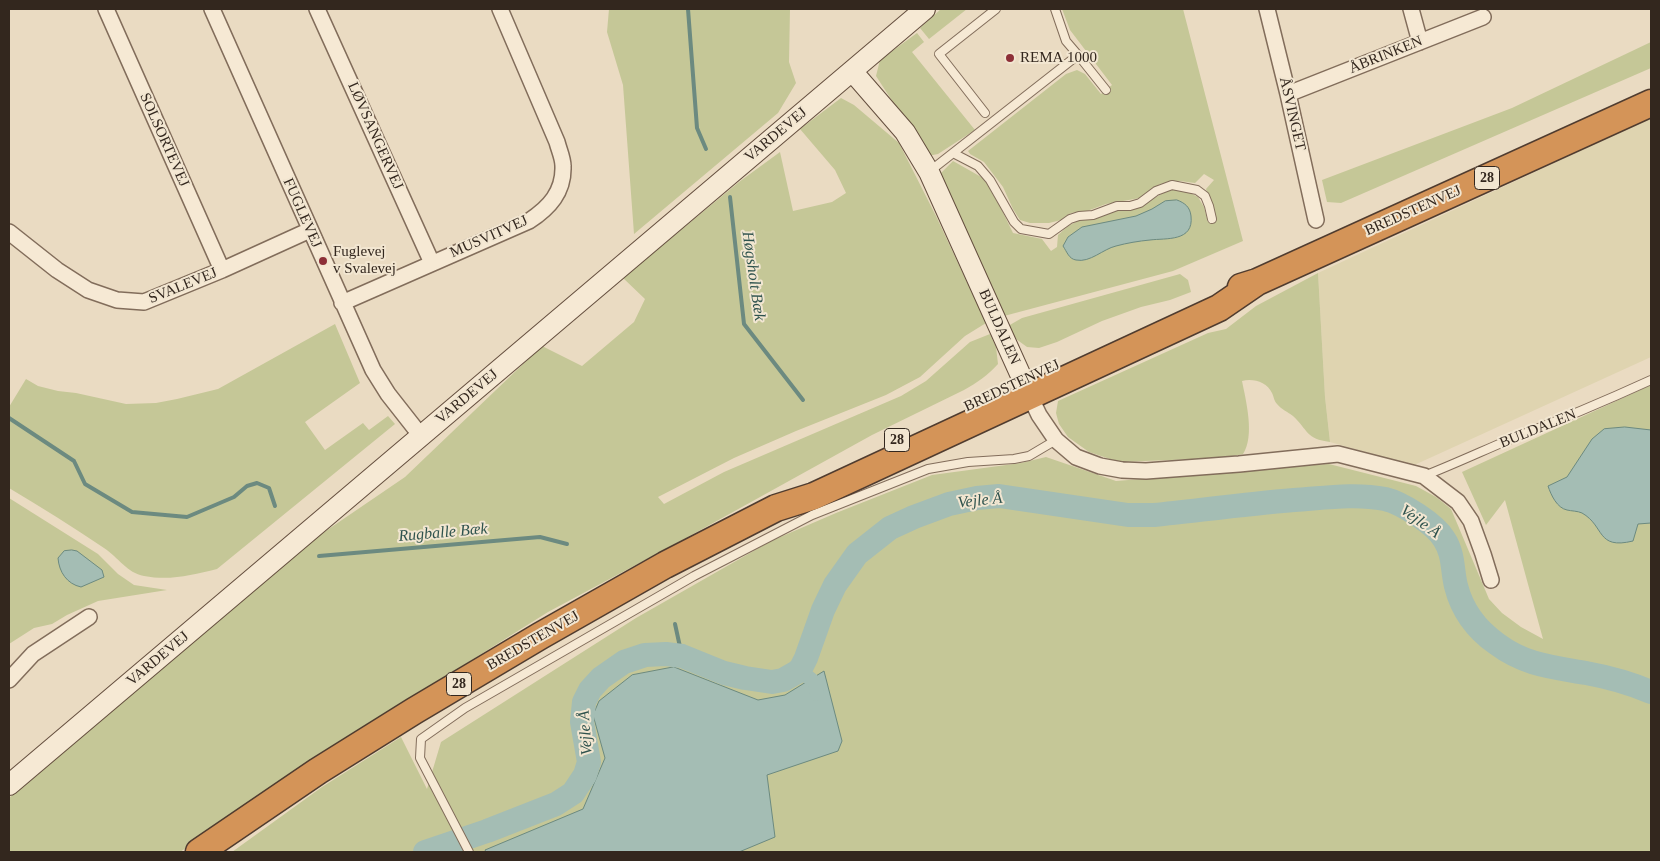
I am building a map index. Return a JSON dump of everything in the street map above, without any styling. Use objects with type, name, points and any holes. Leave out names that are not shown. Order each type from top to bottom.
[{"type":"highway","name":"BREDSTENVEJ","points":[[198,852],[318,771],[414,711],[665,565],[776,508],[814,496],[1210,296],[1257,282],[1651,103]]},
{"type":"street","name":"SOLSORTEVEJ","points":[[106,9],[222,270]]},
{"type":"street","name":"FUGLEVEJ","points":[[212,9],[373,370],[388,394],[421,436]]},
{"type":"street","name":"LØVSANGERVEJ","points":[[317,9],[432,262]]},
{"type":"street","name":"MUSVITVEJ","points":[[342,303],[529,221],[543,212],[553,202],[563,175],[563,164],[558,142],[500,9]]},
{"type":"street","name":"VARDEVEJ","points":[[9,785],[925,9]]},
{"type":"street","name":"ÅSVINGET","points":[[1267,9],[1316,220]]},
{"type":"street","points":[[1411,9],[1420,42]]},
{"type":"street","name":"ÅBRINKEN","points":[[1288,94],[1483,17]]},
{"type":"street","name":"BULDALEN","points":[[852,71],[905,132],[929,172],[1039,414],[1056,440],[1076,457],[1100,466],[1122,470],[1146,471],[1338,454],[1424,476],[1458,502],[1471,521],[1484,554],[1491,580]]},
{"type":"street","name":"SVALEVEJ","points":[[9,232],[57,270],[88,290],[117,300],[144,302],[222,270],[310,230]]},
{"type":"street","points":[[9,680],[33,654],[89,617]]},
{"type":"lane","points":[[985,113],[939,54],[996,9]]},
{"type":"lane","points":[[1055,9],[1066,41],[1106,90]]},
{"type":"lane","points":[[929,172],[1078,55]]},
{"type":"lane","points":[[953,153],[978,166],[990,180],[1014,222],[1021,229],[1050,234],[1070,219],[1093,215],[1117,206],[1130,206],[1140,203],[1156,191],[1172,185],[1197,190],[1204,196],[1212,219]]},
{"type":"lane","name":"BULDALEN","points":[[1424,476],[1651,380]]},
{"type":"lane","points":[[469,852],[420,758],[421,739],[465,708],[694,576],[812,515],[928,470],[968,462],[1014,459],[1029,456],[1056,440]]},
{"type":"shaded area","points":[[1651,118],[1651,357],[1410,467],[1330,442],[1325,397],[1318,273]]},
{"type":"green space","points":[[609,9],[790,9],[789,62],[796,83],[778,113],[634,234],[623,85],[607,32]]},
{"type":"green space","points":[[941,9],[967,9],[929,39],[920,28]]},
{"type":"green space","points":[[1062,9],[1183,9],[1243,241],[1173,271],[1004,316],[940,174],[953,161],[983,178],[991,188],[1013,233],[1042,239],[1051,251],[1057,247],[1058,235],[1068,226],[1078,221],[1116,210],[1132,210],[1169,190],[1179,189],[1198,197],[1204,207],[1208,222],[1216,219],[1206,189],[1214,180],[1204,174],[1195,183],[1180,181],[1160,184],[1140,198],[1071,213],[1061,220],[1049,223],[1030,223],[1020,220],[1003,187],[984,162],[970,154],[968,151],[1066,74],[1077,70],[1085,74],[1101,94],[1112,85],[1070,30]]},
{"type":"green space","points":[[917,33],[924,42],[912,52],[975,130],[938,154],[928,156],[876,76],[880,60]]},
{"type":"green space","points":[[1651,42],[1651,68],[1341,203],[1327,202],[1322,180],[1512,108]]},
{"type":"green space","points":[[841,98],[854,105],[899,143],[936,216],[986,323],[965,336],[920,377],[886,395],[734,458],[658,497],[664,504],[724,472],[901,396],[926,381],[970,342],[990,334],[996,347],[998,364],[990,372],[964,390],[872,435],[548,612],[365,727],[180,852],[9,852],[9,798],[295,552],[405,477],[542,346],[582,366],[634,322],[645,299],[623,278],[739,182],[780,152],[793,211],[832,202],[846,193],[835,170],[800,129]]},
{"type":"green space","points":[[1318,273],[1325,397],[1330,442],[1316,439],[1308,433],[1293,416],[1277,404],[1267,386],[1251,380],[1242,381],[1249,428],[1247,447],[1243,454],[1222,458],[1119,462],[1089,452],[1068,437],[1059,424],[1056,413],[1058,401],[1208,333],[1226,329],[1256,306]]},
{"type":"green space","points":[[1180,274],[1188,280],[1191,292],[1102,321],[1057,342],[1039,348],[1027,347],[1016,339],[1008,326],[1022,318]]},
{"type":"green space","points":[[335,324],[360,383],[305,422],[325,450],[363,423],[369,430],[388,416],[395,424],[217,569],[172,578],[138,574],[92,540],[9,488],[9,407],[26,379],[38,386],[58,391],[126,404],[156,403],[218,389]]},
{"type":"green space","points":[[1651,385],[1651,852],[232,852],[322,787],[401,737],[427,789],[441,742],[636,618],[771,541],[932,475],[1021,463],[1046,457],[1116,481],[1329,464],[1416,486],[1436,497],[1451,509],[1489,599],[1502,613],[1521,627],[1543,639],[1505,500],[1486,525],[1462,472]]},
{"type":"green space","points":[[9,498],[98,554],[118,574],[134,585],[167,590],[98,601],[52,624],[34,628],[9,644]]},
{"type":"water","points":[[1177,200],[1187,206],[1191,216],[1191,224],[1188,230],[1178,237],[1120,245],[1086,260],[1072,258],[1063,246],[1068,237],[1082,227],[1136,216],[1165,201]]},
{"type":"water","points":[[1625,427],[1651,430],[1651,523],[1638,524],[1633,541],[1621,543],[1607,540],[1589,518],[1582,513],[1560,507],[1548,486],[1567,477],[1592,439],[1604,429]]},
{"type":"water","points":[[64,551],[77,551],[102,570],[104,577],[81,587],[68,580],[62,573],[58,558]]},
{"type":"water","points":[[674,667],[758,700],[785,695],[824,671],[842,741],[838,751],[767,775],[775,837],[739,852],[486,852],[485,850],[583,809],[605,758],[593,715],[599,701],[632,675]]},
{"type":"waterway","name":"Høgsholt Bæk","points":[[688,9],[697,128],[706,149]]},
{"type":"waterway","name":"Høgsholt Bæk","points":[[730,197],[744,324],[803,400]]},
{"type":"waterway","name":"Rugballe Bæk","points":[[9,418],[74,461],[85,484],[132,512],[187,517],[234,497],[247,486],[257,483],[269,488],[275,506]]},
{"type":"waterway","name":"Vejle Å","points":[[425,852],[487,831],[556,804],[573,793],[585,775],[589,762],[582,722],[584,702],[590,690],[601,678],[624,662],[645,655],[666,654],[682,656],[724,673],[745,678],[772,682],[783,680],[801,668],[823,610],[835,585],[857,554],[890,528],[949,504],[977,498],[999,496],[1128,515],[1154,515],[1340,496],[1374,497],[1392,501],[1418,515],[1440,533],[1450,550],[1456,586],[1466,611],[1477,626],[1497,644],[1528,661],[1611,678],[1651,692]]},
{"type":"waterway","name":"Rugballe Bæk","points":[[319,556],[540,537],[567,544]]},
{"type":"waterway","name":"Rugballe Bæk","points":[[675,624],[682,656]]},
{"type":"waterway","points":[[797,672],[814,682],[817,694]]},
{"type":"place","name":"REMA 1000","points":[[1010,58]]},
{"type":"place","name":"Fuglevej v Svalevej","points":[[323,261]]}]
